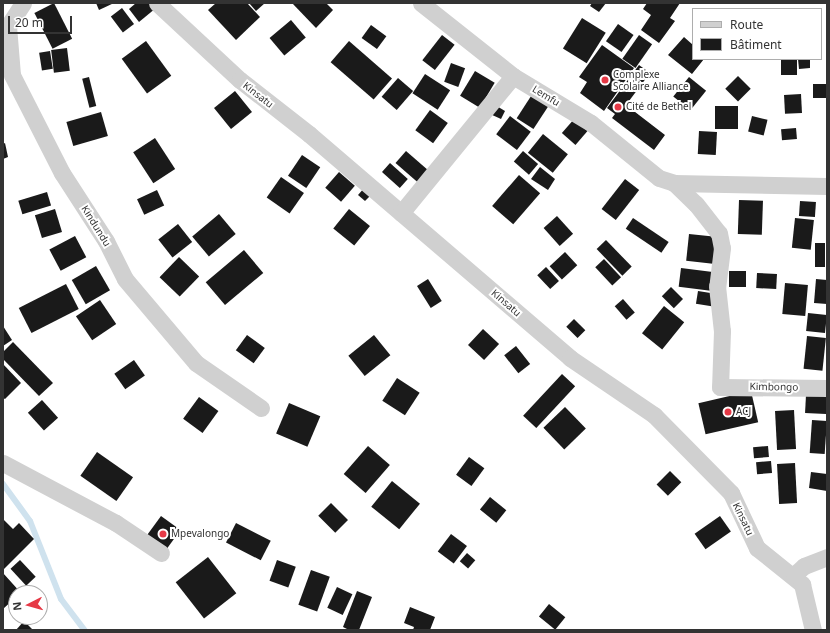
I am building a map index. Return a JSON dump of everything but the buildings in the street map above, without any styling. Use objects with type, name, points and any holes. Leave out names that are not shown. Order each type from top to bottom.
[{"type":"street","name":"Kindundu","points":[[23,3],[8,26],[12,75],[62,173],[106,241],[126,279],[196,363],[261,408]]},
{"type":"street","name":"Kinsatu","points":[[157,3],[240,80],[309,134],[570,358],[654,415],[731,493],[757,548],[794,575],[802,584],[813,630]]},
{"type":"street","name":"Lemfu","points":[[421,3],[513,76],[591,123],[659,178],[674,183],[827,186]]},
{"type":"street","points":[[401,213],[513,76]]},
{"type":"street","name":"Lemfu","points":[[674,183],[696,204],[719,232],[722,248],[717,286],[722,331],[720,386]]},
{"type":"street","name":"Kimbongo","points":[[720,386],[827,388]]},
{"type":"street","points":[[3,464],[22,472],[116,523],[161,553]]},
{"type":"street","points":[[3,472],[22,472]]},
{"type":"street","points":[[794,575],[804,566],[827,556]]},
{"type":"waterway","points":[[3,484],[30,521],[61,599],[84,630]]},
{"type":"place","name":"Complexe Scolaire Alliance","points":[[605,80]]},
{"type":"place","name":"Cité de Bethel","points":[[618,107]]},
{"type":"place","name":"ACJ","points":[[728,412]]},
{"type":"place","name":"Mpevalongo","points":[[163,534]]}]
